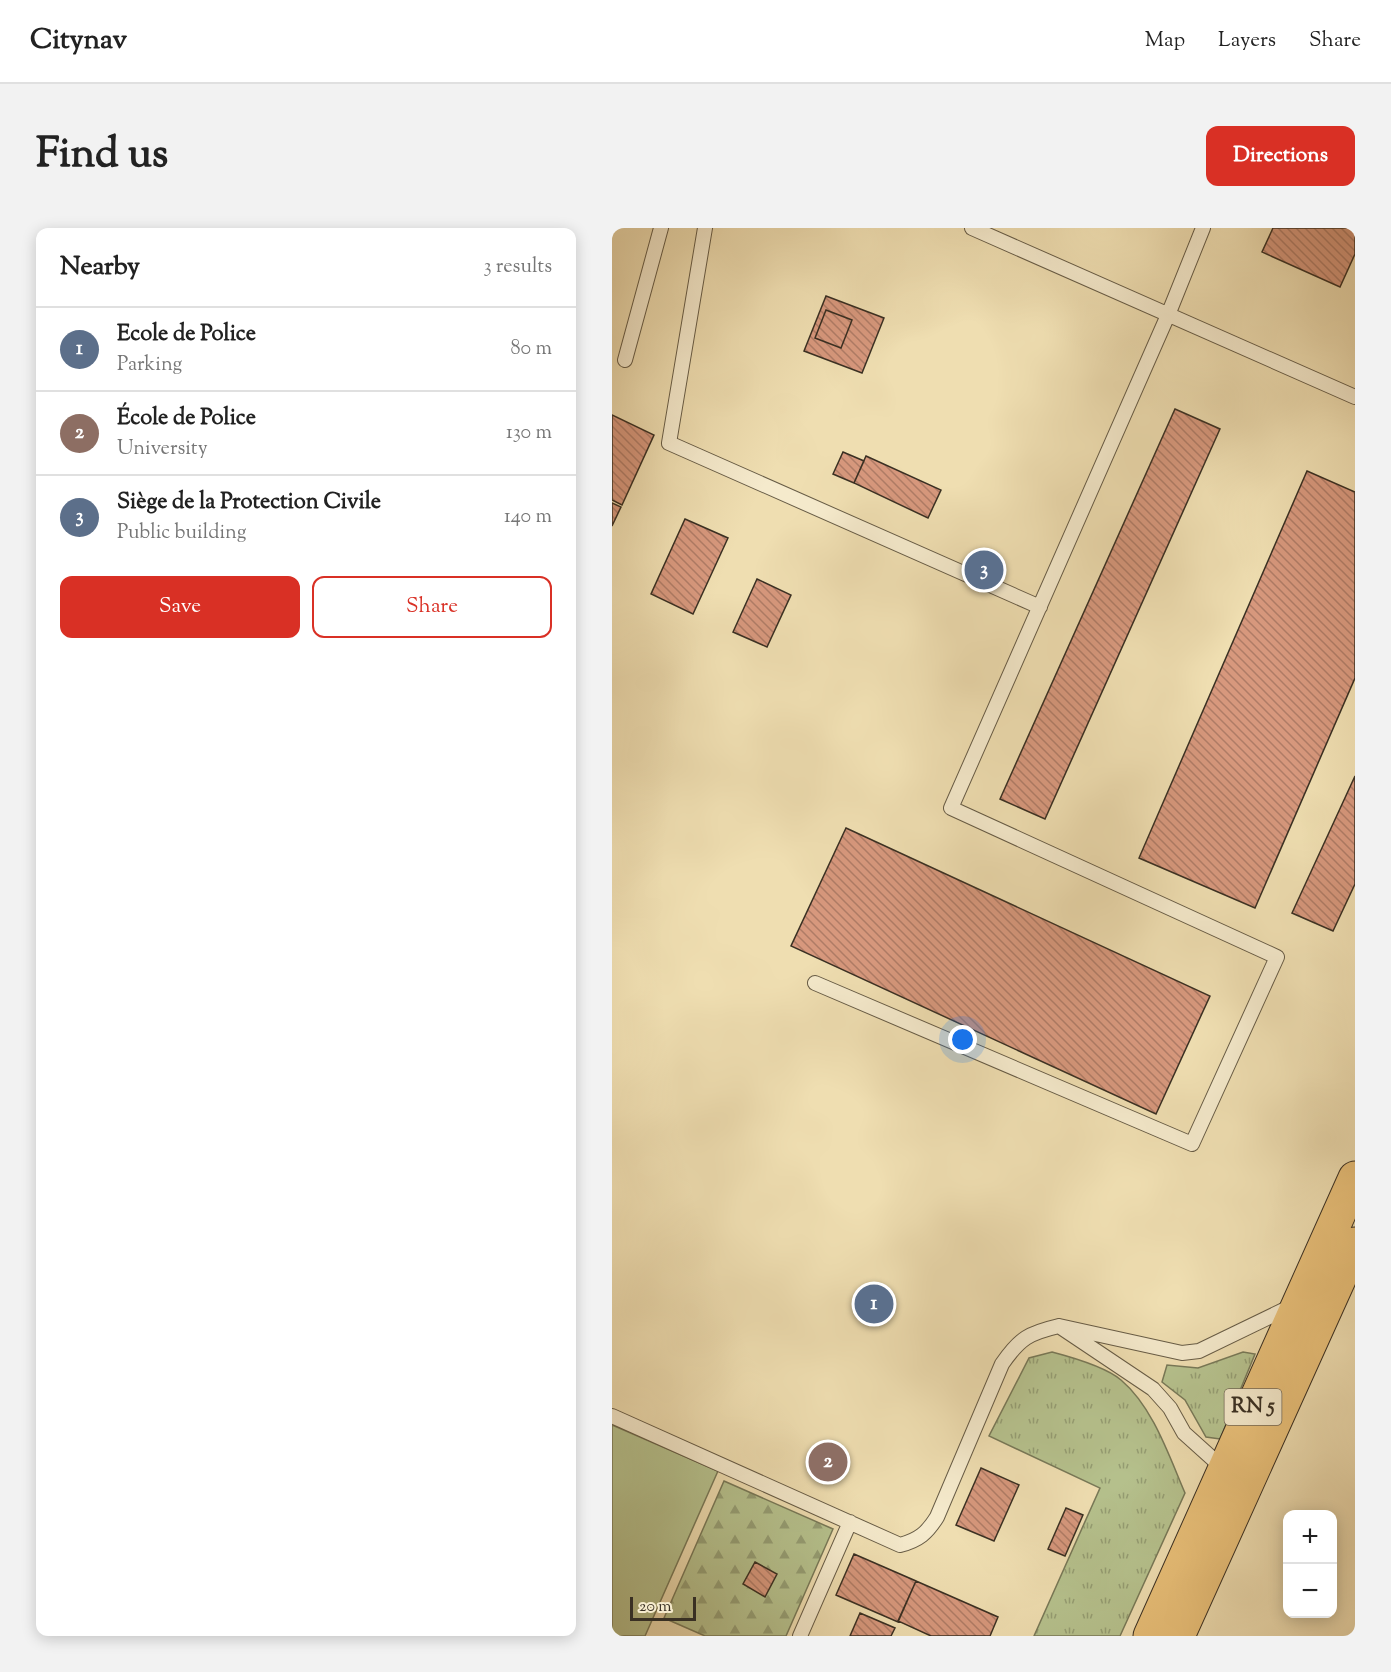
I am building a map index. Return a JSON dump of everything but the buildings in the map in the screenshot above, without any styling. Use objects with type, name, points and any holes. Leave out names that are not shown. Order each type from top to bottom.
[{"type":"highway","name":"RN 5","points":[[1178,1636],[1299,1303],[1355,1178]]},
{"type":"highway","name":"RN 5","points":[[1150,1636],[1237,1475],[1355,1244]]},
{"type":"lane","points":[[625,360],[661,228]]},
{"type":"lane","points":[[705,228],[669,443],[1040,607]]},
{"type":"lane","points":[[972,228],[1355,397]]},
{"type":"lane","points":[[815,983],[1192,1144],[1277,957],[951,808],[1168,315],[1203,228]]},
{"type":"lane","points":[[612,1416],[900,1545],[916,1541],[927,1532],[937,1517],[1002,1364],[1016,1344],[1032,1333],[1059,1326],[1182,1353],[1207,1348],[1299,1303]]},
{"type":"lane","points":[[1059,1326],[1153,1389],[1170,1408],[1184,1433],[1237,1475]]},
{"type":"lane","points":[[800,1636],[850,1522]]},
{"type":"green space","points":[[1052,1352],[1107,1371],[1132,1391],[1159,1433],[1185,1493],[1120,1636],[1034,1636],[1100,1488],[989,1436],[1029,1358]]},
{"type":"green space","points":[[1243,1352],[1255,1354],[1220,1439],[1206,1437],[1185,1400],[1162,1382],[1167,1365],[1198,1368]]},
{"type":"green space","points":[[612,1425],[718,1471],[645,1636],[612,1636]]},
{"type":"green space","points":[[724,1481],[833,1529],[786,1636],[705,1636],[664,1618]]},
{"type":"place","name":"Siège de la Protection Civile","points":[[984,570]]},
{"type":"place","name":"Ecole de Police","points":[[874,1304]]},
{"type":"place","name":"École de Police","points":[[828,1462]]}]
